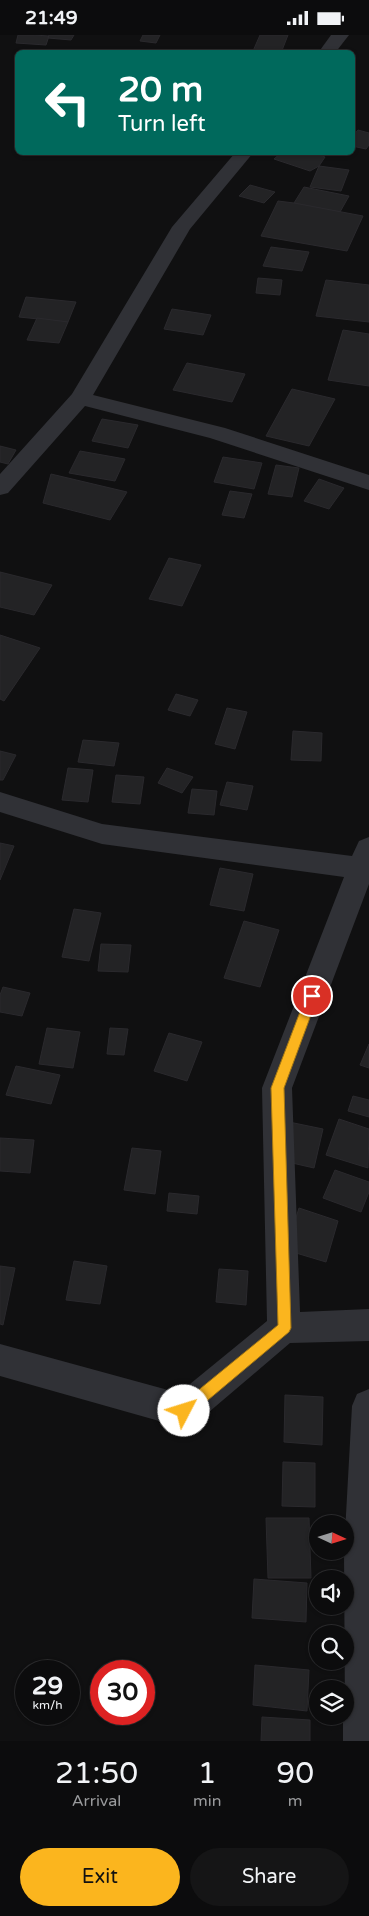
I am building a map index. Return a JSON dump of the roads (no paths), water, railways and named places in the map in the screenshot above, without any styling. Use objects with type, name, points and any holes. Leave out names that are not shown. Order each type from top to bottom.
[{"type":"street","points":[[328,50],[340,35]]},
{"type":"street","points":[[0,488],[80,398],[182,227],[242,155]]},
{"type":"street","points":[[80,398],[217,433],[369,483]]},
{"type":"street","points":[[0,802],[102,834],[365,858],[278,1088],[284,1328]]},
{"type":"street","points":[[0,1360],[184,1411],[284,1328],[369,1325]]},
{"type":"street","points":[[365,1723],[362,1539],[369,1406]]}]
